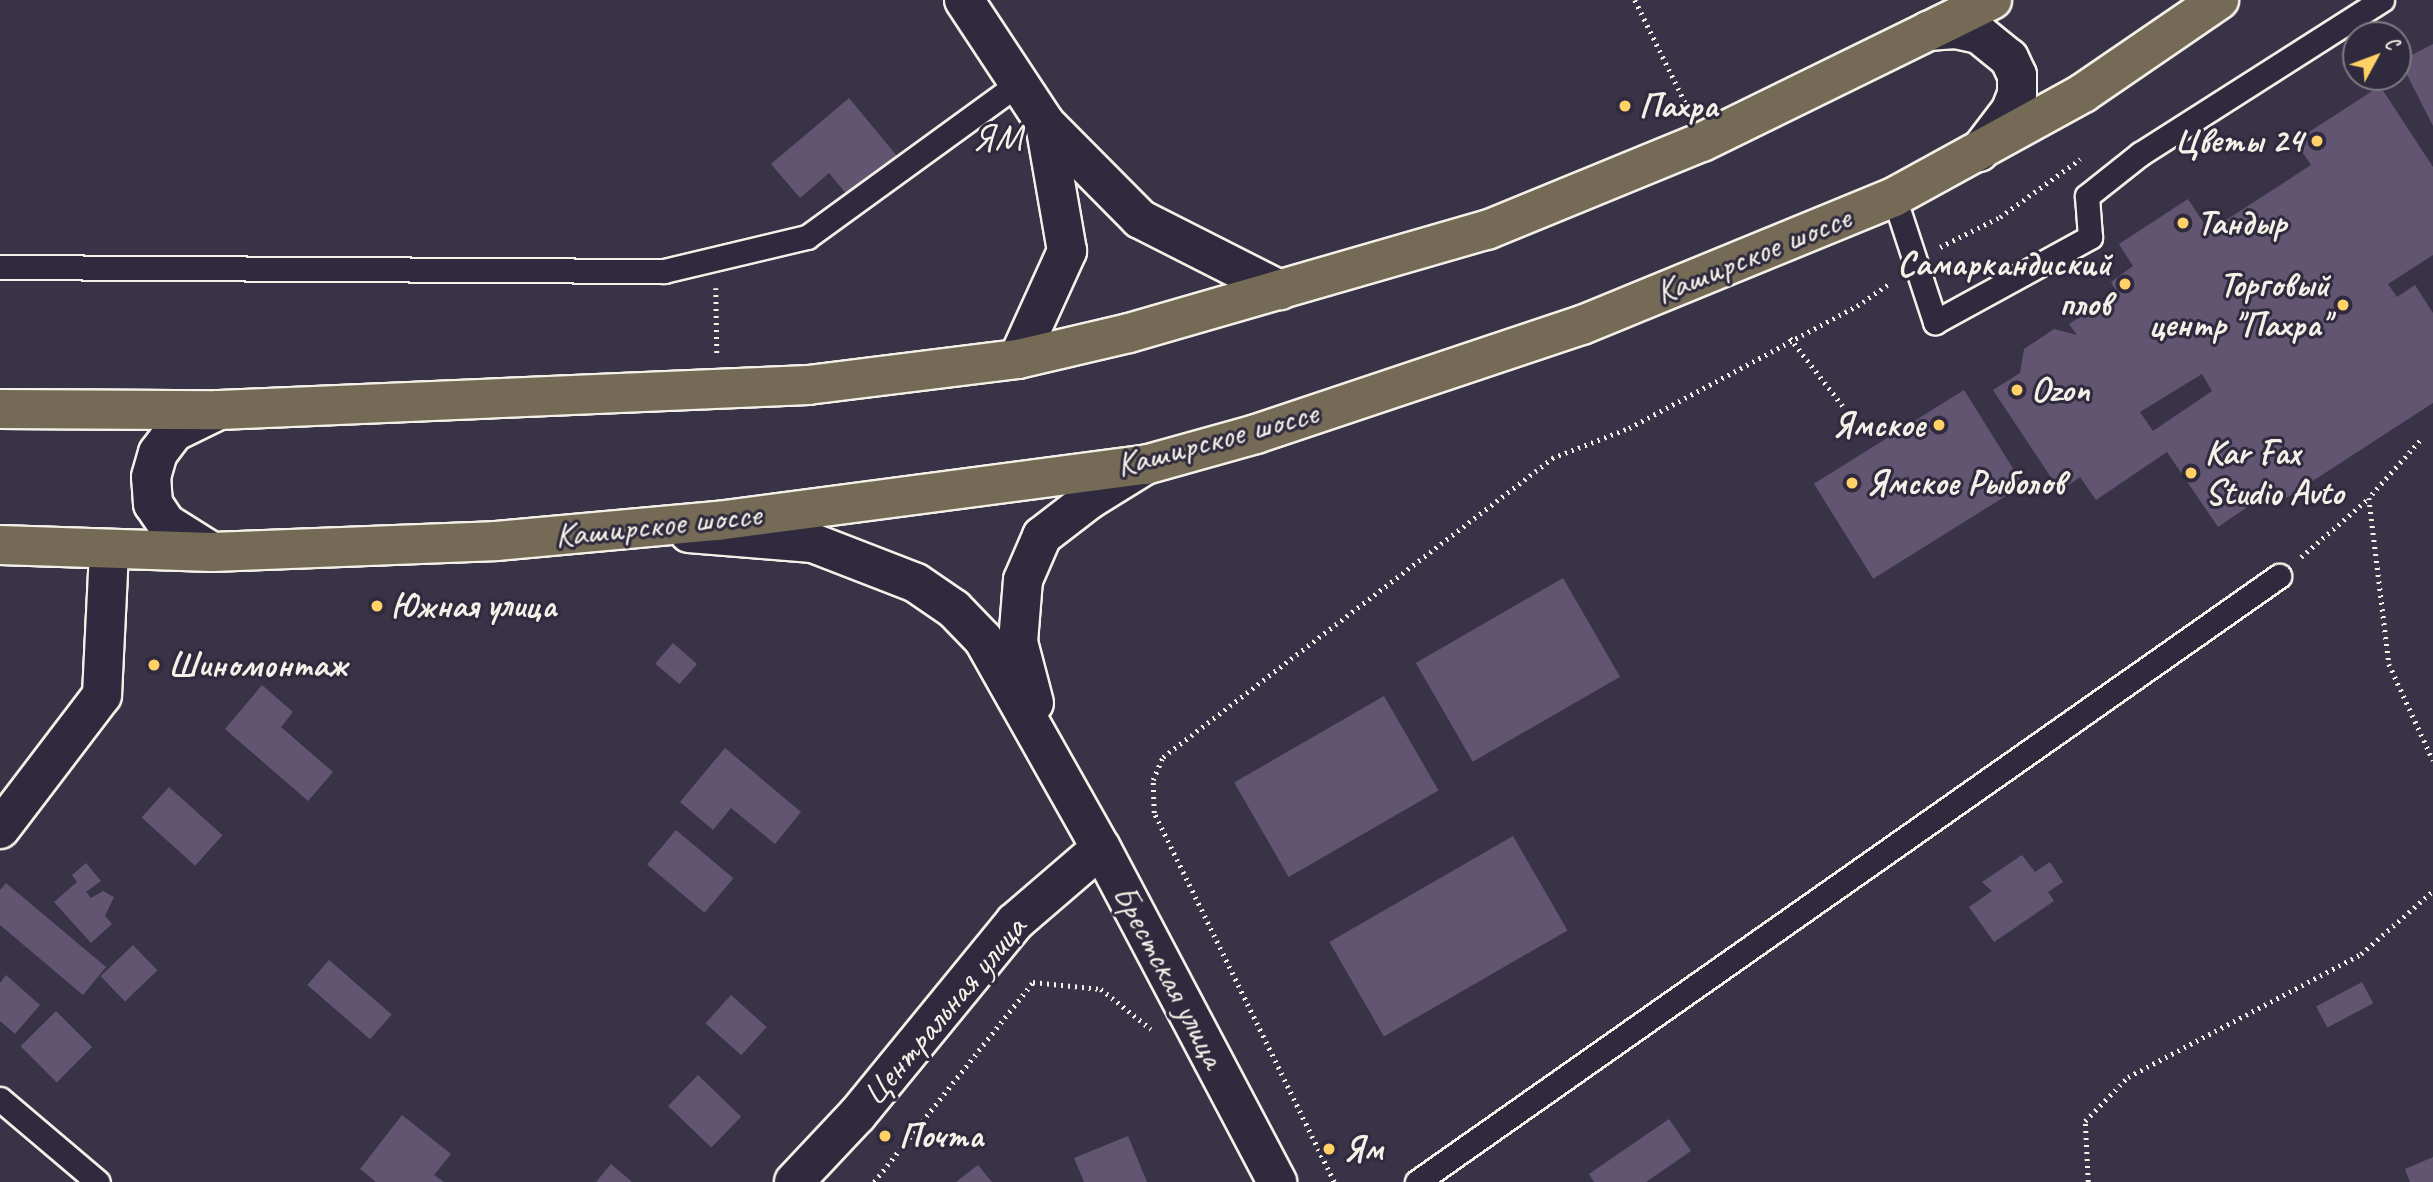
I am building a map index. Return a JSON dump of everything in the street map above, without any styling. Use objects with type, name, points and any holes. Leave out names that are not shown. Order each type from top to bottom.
[{"type":"main road","points":[[964,0],[1021,81],[1045,123],[1140,219],[1280,290]]},
{"type":"main road","points":[[0,409],[219,410],[808,385],[1018,359],[1129,333],[1487,230],[1702,142],[1992,0]]},
{"type":"main road","name":"Каширское шоссе","points":[[0,545],[212,552],[496,541],[628,528],[1145,466],[1256,434],[1581,325],[1894,197],[2083,93],[2219,0]]},
{"type":"main road","points":[[1928,31],[1955,29],[1979,34],[2009,58],[2017,75],[2011,110],[1977,153]]},
{"type":"main road","points":[[1018,359],[1067,251],[1045,123]]},
{"type":"main road","points":[[212,552],[166,523],[153,504],[151,477],[158,453],[174,432],[219,410]]},
{"type":"main road","name":"Брестская улица","points":[[1058,771],[1018,642],[1023,580],[1042,536],[1090,499],[1145,466]]},
{"type":"main road","name":"Брестская улица","points":[[628,528],[813,543],[916,583],[954,609],[983,639],[1058,771],[1277,1182]]},
{"type":"main road","points":[[0,829],[102,695],[109,550]]},
{"type":"main road","name":"Центральная улица","points":[[794,1182],[857,1115],[1014,922],[1101,848]]},
{"type":"lane","points":[[1894,197],[1935,322],[2090,237],[2087,196],[2140,154],[2382,0]]},
{"type":"lane","points":[[0,267],[664,271],[807,237],[1021,81]]},
{"type":"lane","points":[[1417,1182],[2279,576]]},
{"type":"lane","points":[[0,1099],[99,1182]]},
{"type":"path","points":[[1634,0],[1685,102]]},
{"type":"path","points":[[1334,1182],[1154,813],[1153,780],[1163,757],[1552,458],[1629,428],[1790,338],[1857,306],[1955,236],[2000,217],[2087,154]]},
{"type":"path","points":[[716,258],[717,360]]},
{"type":"path","points":[[1790,338],[1843,406]]},
{"type":"path","points":[[2279,576],[2369,498],[2420,441]]},
{"type":"path","points":[[2369,498],[2389,664],[2433,760]]},
{"type":"path","points":[[2088,1182],[2085,1121],[2128,1077],[2361,954],[2433,891]]},
{"type":"path","points":[[874,1182],[1033,982],[1101,989],[1158,1034]]},
{"type":"building","points":[[2433,44],[2433,126],[2412,85],[2412,55]]},
{"type":"building","points":[[2372,91],[2383,91],[2433,167],[2433,255],[2388,284],[2397,297],[2415,285],[2433,313],[2433,403],[2285,499],[2277,487],[2218,527],[2167,452],[2096,500],[2080,477],[2060,491],[1993,390],[2020,373],[2024,349],[2054,329],[2077,335],[2069,324],[2117,293],[2111,282],[2133,266],[2119,244],[2188,199],[2209,231],[2311,165],[2295,141]],"holes":[[[2202,374],[2212,391],[2153,431],[2140,412]]]},
{"type":"building","points":[[849,98],[897,156],[849,197],[829,173],[800,198],[771,164]]},
{"type":"building","points":[[1964,390],[2023,485],[1873,579],[1814,484]]},
{"type":"building","points":[[1563,578],[1620,677],[1473,762],[1416,663]]},
{"type":"building","points":[[673,643],[697,664],[679,684],[655,663]]},
{"type":"building","points":[[262,685],[293,712],[281,727],[333,772],[308,801],[225,729]]},
{"type":"building","points":[[1384,696],[1438,790],[1289,877],[1234,783]]},
{"type":"building","points":[[725,748],[801,812],[775,844],[731,808],[713,830],[680,802]]},
{"type":"building","points":[[169,787],[223,835],[195,866],[142,817]]},
{"type":"building","points":[[676,830],[733,878],[705,913],[647,864]]},
{"type":"building","points":[[1513,836],[1568,930],[1384,1036],[1329,942]]},
{"type":"building","points":[[2022,855],[2035,872],[2050,862],[2063,882],[2048,892],[2054,901],[1994,942],[1969,907],[1992,891],[1982,882]]},
{"type":"building","points":[[86,863],[101,881],[86,892],[91,898],[103,891],[114,897],[105,916],[112,924],[91,943],[54,902],[77,882],[72,875]]},
{"type":"building","points":[[6,883],[106,967],[83,995],[0,925],[0,890]]},
{"type":"building","points":[[133,945],[157,970],[125,1001],[101,976]]},
{"type":"building","points":[[329,960],[392,1014],[370,1039],[307,985]]},
{"type":"building","points":[[6,975],[40,1005],[15,1034],[0,1021],[0,983]]},
{"type":"building","points":[[2362,982],[2373,1003],[2327,1028],[2316,1006]]},
{"type":"building","points":[[731,995],[767,1027],[741,1055],[706,1023]]},
{"type":"building","points":[[56,1011],[92,1047],[57,1082],[21,1046]]},
{"type":"building","points":[[698,1075],[741,1117],[711,1148],[668,1106]]},
{"type":"building","points":[[402,1115],[451,1154],[434,1175],[444,1182],[376,1182],[360,1169]]},
{"type":"building","points":[[1669,1119],[1691,1151],[1646,1182],[1594,1182],[1589,1174]]},
{"type":"building","points":[[1128,1136],[1147,1182],[1084,1182],[1074,1158]]},
{"type":"building","points":[[2433,1157],[2433,1182],[2410,1182],[2405,1169]]},
{"type":"building","points":[[611,1164],[632,1182],[596,1182]]},
{"type":"building","points":[[978,1165],[992,1182],[956,1182]]},
{"type":"place","name":"Пахра","points":[[1625,106]]},
{"type":"place","name":"Цветы 24","points":[[2317,141]]},
{"type":"place","name":"Тандыр","points":[[2183,223]]},
{"type":"place","name":"Самаркандиский плов","points":[[2125,284]]},
{"type":"place","name":"Торговый центр \"Пахра\"","points":[[2343,305]]},
{"type":"place","name":"Ozon","points":[[2017,390]]},
{"type":"place","name":"Ямское","points":[[1939,425]]},
{"type":"place","name":"Kar Fax Studio Avto","points":[[2191,473]]},
{"type":"place","name":"Ямское Рыболов","points":[[1852,483]]},
{"type":"place","name":"Южная улица","points":[[377,606]]},
{"type":"place","name":"Шиномонтаж","points":[[154,665]]},
{"type":"place","name":"Почта","points":[[885,1136]]},
{"type":"place","name":"Ям","points":[[1329,1149]]},
{"type":"district","name":"ЯМ","points":[[998,137]]}]
